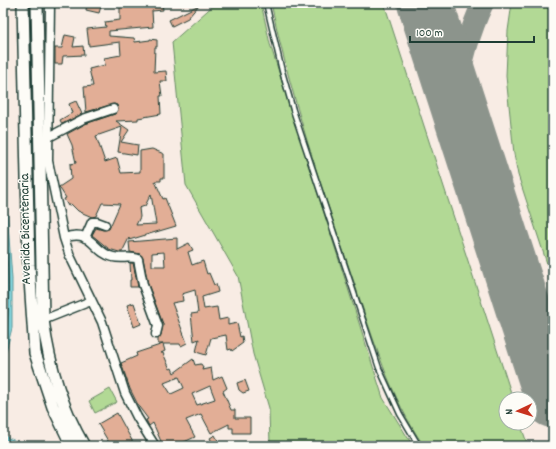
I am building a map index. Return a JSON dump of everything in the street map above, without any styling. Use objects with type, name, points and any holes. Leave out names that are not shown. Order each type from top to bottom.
[{"type":"street","name":"Avenida Bicentenaria","points":[[23,3],[29,265],[38,321],[54,376],[72,422],[84,446]]},
{"type":"street","name":"Avenida Bicentenaria","points":[[37,3],[38,321],[35,353],[52,407],[72,446]]},
{"type":"street","points":[[50,3],[48,161],[64,238],[70,256],[102,322],[125,393],[137,417],[155,446]]},
{"type":"street","points":[[49,137],[83,119],[113,109]]},
{"type":"street","points":[[85,238],[92,222],[105,225]]},
{"type":"street","points":[[64,238],[78,234],[113,257],[138,259],[143,285],[158,326],[156,334]]},
{"type":"street","points":[[38,321],[92,301]]},
{"type":"lane","points":[[266,3],[280,64],[293,110],[379,368],[400,414],[419,446]]},
{"type":"green space","points":[[216,3],[261,3],[270,44],[383,398],[413,446],[270,446],[269,408],[253,354],[238,276],[186,185],[172,42]]},
{"type":"green space","points":[[271,3],[384,3],[510,391],[498,391],[498,431],[523,431],[528,446],[424,446],[412,427],[401,408],[383,367],[330,213],[308,144]]},
{"type":"green space","points":[[512,3],[553,3],[553,282],[518,175],[514,154],[506,76],[508,31]]},
{"type":"green space","points":[[110,389],[117,402],[95,413],[89,401]]},
{"type":"water","points":[[3,154],[12,279],[12,328],[3,363]]},
{"type":"water","points":[[3,433],[8,438],[29,446],[3,446]]},
{"type":"building","points":[[87,3],[102,3],[99,13],[86,10]]},
{"type":"building","points":[[120,3],[162,3],[163,10],[152,11],[153,27],[109,31],[109,36],[134,38],[135,42],[150,39],[157,40],[157,47],[155,47],[154,72],[166,71],[167,81],[160,81],[162,96],[160,96],[161,114],[138,118],[138,120],[116,121],[129,130],[121,142],[138,145],[137,155],[118,152],[122,127],[96,136],[105,162],[117,158],[121,173],[140,172],[140,151],[152,149],[164,154],[164,178],[161,178],[161,181],[155,181],[163,199],[165,198],[176,226],[129,240],[129,238],[122,252],[109,249],[92,235],[96,228],[103,230],[109,229],[120,204],[102,203],[96,216],[92,217],[78,211],[71,204],[68,206],[64,199],[66,198],[59,187],[71,179],[70,164],[76,163],[72,145],[67,134],[85,124],[115,114],[118,110],[117,105],[114,104],[86,112],[84,87],[93,86],[89,69],[105,65],[104,58],[121,55],[120,42],[89,46],[87,29],[106,27],[105,22],[120,20]],"holes":[[[151,194],[156,224],[136,225],[140,217],[139,208],[145,206]]]},
{"type":"building","points":[[199,5],[188,18],[172,26],[169,20]]},
{"type":"building","points":[[65,35],[75,37],[73,47],[83,46],[84,55],[63,56],[62,64],[55,64],[55,48],[62,48]]},
{"type":"building","points":[[76,101],[82,114],[62,124],[60,120],[72,113],[69,104]]},
{"type":"building","points":[[177,238],[177,249],[189,243],[193,250],[188,252],[192,265],[203,261],[207,274],[209,273],[214,285],[216,284],[218,292],[202,297],[204,309],[217,307],[219,320],[228,318],[228,325],[237,323],[243,343],[232,351],[231,349],[228,350],[226,335],[211,338],[206,355],[196,352],[199,339],[194,341],[191,314],[198,313],[195,290],[182,294],[183,301],[172,303],[187,343],[181,346],[180,344],[158,344],[158,339],[161,335],[163,324],[148,284],[143,258],[140,254],[130,252],[129,242]],"holes":[[[164,252],[165,266],[152,266],[152,253]]]},
{"type":"building","points":[[130,263],[133,263],[138,287],[130,287]]},
{"type":"building","points":[[134,303],[141,324],[134,327],[127,305]]},
{"type":"building","points":[[163,344],[165,351],[161,353],[163,353],[170,369],[172,368],[174,373],[193,359],[195,365],[201,364],[203,367],[202,370],[211,368],[213,380],[222,376],[227,388],[223,391],[231,410],[235,410],[235,418],[250,418],[250,433],[233,433],[233,428],[229,428],[229,424],[211,433],[201,414],[186,420],[195,437],[182,443],[184,446],[163,446],[153,423],[149,426],[146,420],[148,419],[139,407],[130,389],[121,363],[137,356],[136,353]],"holes":[[[179,377],[184,388],[171,394],[164,383]],[[210,386],[215,399],[197,405],[192,394]]]},
{"type":"building","points":[[245,380],[249,391],[243,393],[239,390],[237,383]]},
{"type":"building","points":[[117,413],[135,446],[111,446],[98,424]]},
{"type":"building","points":[[215,435],[221,446],[214,446],[210,438]]},
{"type":"taxiway","points":[[463,120],[459,96],[459,83],[463,59],[474,23],[483,3]]},
{"type":"runway","points":[[425,3],[553,400]]}]
